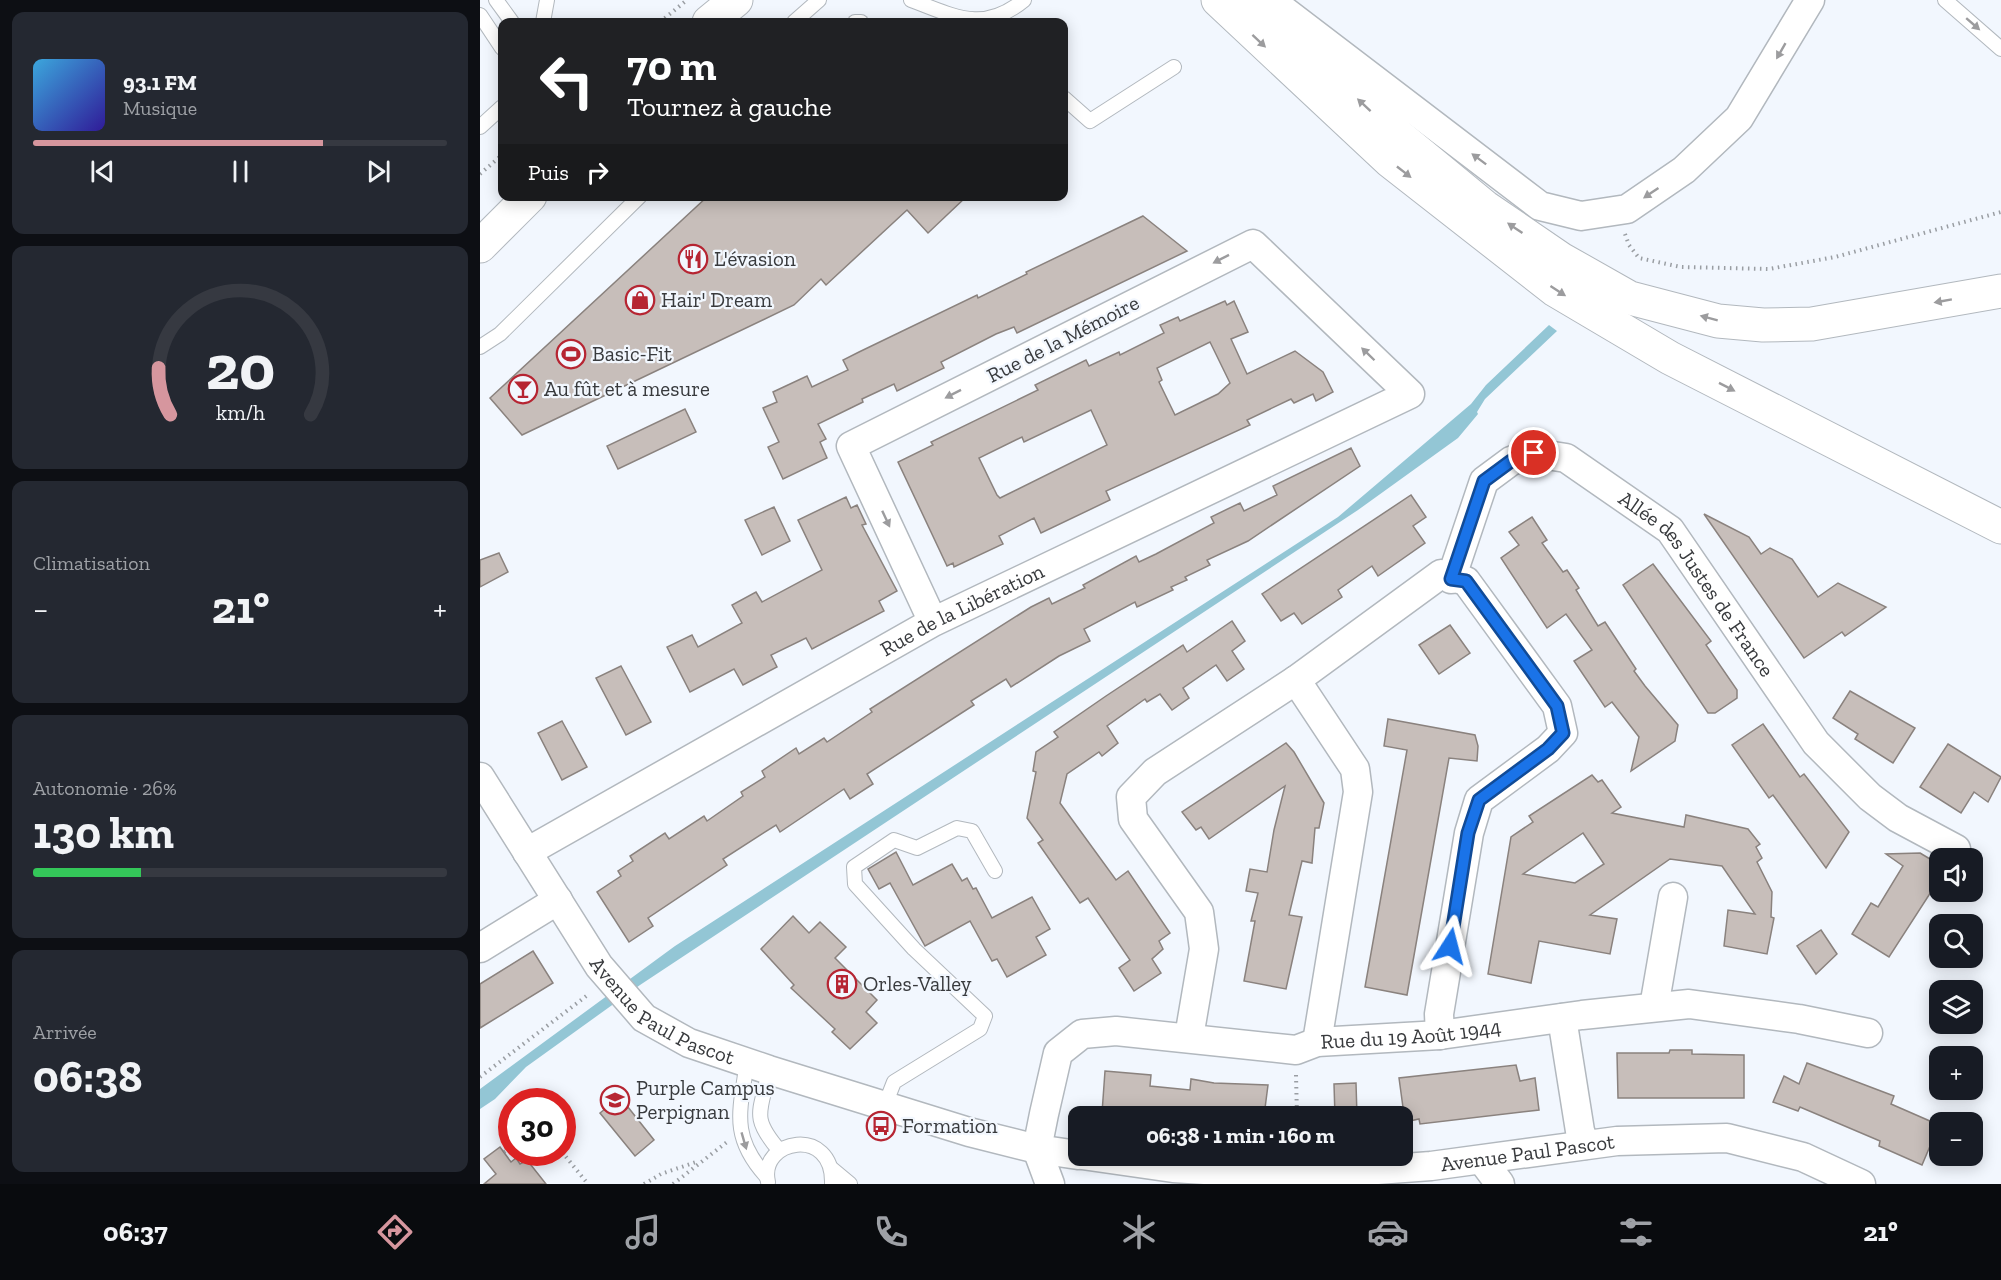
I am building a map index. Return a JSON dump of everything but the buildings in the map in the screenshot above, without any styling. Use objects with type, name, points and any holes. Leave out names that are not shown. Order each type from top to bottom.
[{"type":"main road","points":[[714,18],[736,0]]},
{"type":"main road","points":[[1218,0],[1390,161],[1555,290],[1670,358],[2001,526]]},
{"type":"main road","points":[[1252,0],[1400,138],[1485,207],[1561,259],[1630,298],[1718,321],[1763,325],[1812,324],[2001,291]]},
{"type":"main road","points":[[480,221],[503,201]]},
{"type":"main road","points":[[480,246],[525,201]]},
{"type":"street","points":[[1269,0],[1540,206],[1581,216],[1628,209],[1684,171],[1739,118],[1810,0]]},
{"type":"street","name":"Rue de la Mémoire","points":[[933,622],[851,446],[1253,243],[1410,394]]},
{"type":"street","name":"Rue de la Libération","points":[[527,852],[933,622],[1410,394]]},
{"type":"street","name":"Allée des Justes de France","points":[[1451,579],[1484,481],[1511,461],[1534,453],[1566,458],[1670,530],[1816,743],[1898,818],[1954,848]]},
{"type":"street","points":[[1189,1037],[1204,949],[1199,912],[1133,819],[1131,797],[1155,772],[1296,680],[1441,574],[1451,579],[1466,581],[1557,706],[1563,733],[1548,749],[1479,800],[1468,833],[1439,1014],[1440,1035]]},
{"type":"street","points":[[1296,680],[1355,769],[1358,792],[1306,1046]]},
{"type":"street","name":"Avenue Paul Pascot","points":[[480,777],[599,966],[644,1018],[689,1043],[758,1066],[969,1132],[1037,1149],[1068,1153]]},
{"type":"street","points":[[1654,1007],[1673,897]]},
{"type":"street","points":[[480,948],[558,900]]},
{"type":"street","name":"Rue du 19 Août 1944","points":[[1037,1149],[1058,1053],[1082,1034],[1116,1030],[1306,1046],[1440,1035],[1689,1004],[1799,1019],[1868,1033]]},
{"type":"street","points":[[1562,1018],[1580,1131],[1585,1145]]},
{"type":"street","name":"Avenue Paul Pascot","points":[[1159,1166],[1298,1176],[1482,1160],[1617,1141],[1727,1138],[1803,1157],[1861,1184]]},
{"type":"street","points":[[1037,1149],[1050,1184]]},
{"type":"street","points":[[1482,1160],[1500,1184]]},
{"type":"lane","points":[[496,0],[510,18]]},
{"type":"lane","points":[[544,18],[547,0]]},
{"type":"lane","points":[[799,18],[819,0]]},
{"type":"lane","points":[[911,0],[959,18]]},
{"type":"lane","points":[[996,18],[1015,8],[1024,0]]},
{"type":"lane","points":[[1945,0],[2001,49]]},
{"type":"lane","points":[[480,15],[498,42]]},
{"type":"lane","points":[[1068,102],[1090,121],[1174,67]]},
{"type":"lane","points":[[480,127],[498,111]]},
{"type":"lane","points":[[480,348],[500,334],[635,201]]},
{"type":"lane","points":[[885,1105],[894,1082],[980,1029],[985,1016],[914,949],[855,885],[854,867],[894,840],[917,848],[957,828],[972,831],[995,871]]},
{"type":"lane","points":[[758,1066],[741,1101],[741,1131],[750,1157],[767,1180]]},
{"type":"lane","points":[[758,1066],[758,1114],[762,1130],[779,1150]]},
{"type":"lane","points":[[767,1180],[769,1163],[779,1150],[795,1144],[809,1145],[823,1153],[832,1169],[850,1184]]},
{"type":"lane","points":[[832,1169],[832,1184]]},
{"type":"path","points":[[665,18],[687,0]]},
{"type":"path","points":[[480,174],[498,158]]},
{"type":"path","points":[[1619,210],[1629,245],[1639,258],[1681,267],[1769,269],[1835,257],[2001,212]]},
{"type":"path","points":[[480,1077],[610,978]]},
{"type":"path","points":[[1298,1106],[1306,1046]]},
{"type":"path","points":[[673,1184],[741,1131]]},
{"type":"path","points":[[644,1184],[661,1174],[703,1160]]},
{"type":"path","points":[[573,1166],[588,1184]]},
{"type":"water","points":[[1549,325],[1557,331],[1485,399],[1478,414],[1458,438],[1358,510],[640,985],[526,1067],[506,1088],[498,1088],[498,1096],[480,1109],[480,1089],[675,946],[1338,517],[1471,404],[1486,385]]},
{"type":"place","name":"L'évasion","points":[[693,259]]},
{"type":"place","name":"Hair' Dream","points":[[640,300]]},
{"type":"place","name":"Basic-Fit","points":[[571,354]]},
{"type":"place","name":"Au fût et à mesure","points":[[523,389]]},
{"type":"place","name":"Orles-Valley","points":[[842,984]]},
{"type":"place","name":"Purple Campus Perpignan","points":[[615,1100]]},
{"type":"place","name":"Formation","points":[[881,1126]]},
{"type":"route","points":[[1450,946],[1468,833],[1479,800],[1548,749],[1563,733],[1557,706],[1544,688],[1466,581],[1451,579],[1484,481],[1511,461],[1534,453]]}]
